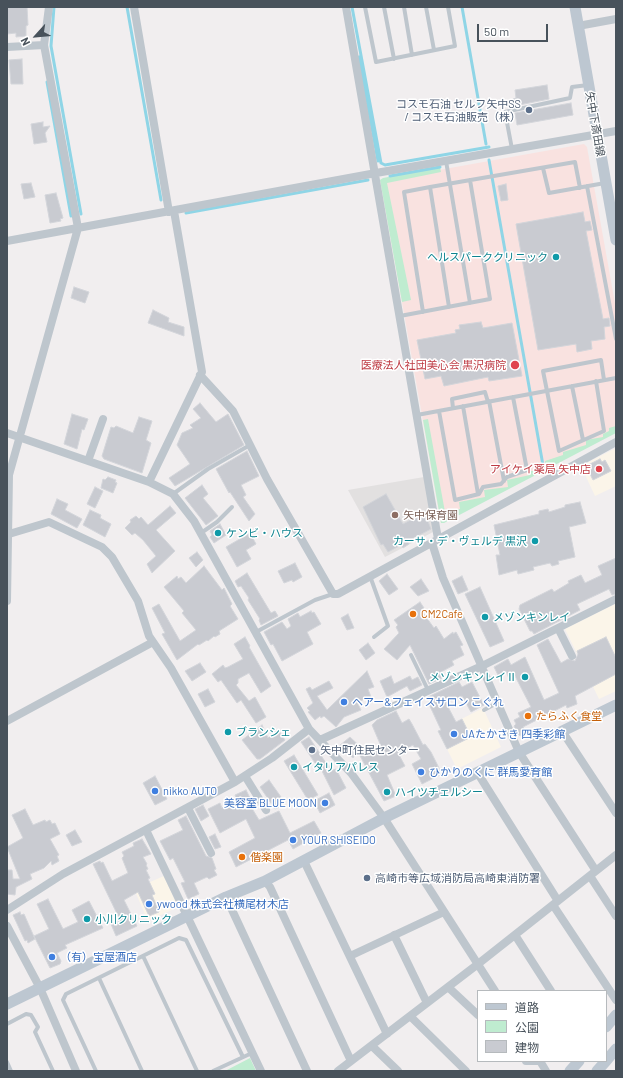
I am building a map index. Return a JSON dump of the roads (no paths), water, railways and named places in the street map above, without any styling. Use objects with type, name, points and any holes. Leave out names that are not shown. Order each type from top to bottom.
[{"type":"street","points":[[7,601],[9,476],[78,228],[44,45],[49,7]]},
{"type":"street","points":[[134,7],[202,372],[149,482]]},
{"type":"street","points":[[346,7],[417,415],[435,541],[444,578],[519,752],[593,873],[616,916]]},
{"type":"street","name":"矢中下斎田線","points":[[575,7],[596,134],[616,240]]},
{"type":"street","points":[[578,26],[616,19]]},
{"type":"street","points":[[7,47],[44,45]]},
{"type":"street","points":[[7,241],[376,173],[616,131]]},
{"type":"street","points":[[200,375],[233,411],[267,479],[333,594],[338,594],[616,442]]},
{"type":"street","points":[[88,461],[103,419]]},
{"type":"street","points":[[7,433],[21,436],[149,482],[173,494],[194,521],[309,729],[351,773],[384,818],[494,990]]},
{"type":"street","points":[[8,534],[49,522],[102,547],[112,556],[138,601],[149,636],[171,668],[235,782]]},
{"type":"street","points":[[320,740],[482,666],[616,599]]},
{"type":"street","points":[[558,628],[572,656]]},
{"type":"street","points":[[7,721],[153,642]]},
{"type":"street","points":[[7,1004],[226,897],[304,861],[384,818],[616,705]]},
{"type":"street","points":[[7,910],[63,874],[235,782],[272,758],[309,729]]},
{"type":"street","points":[[562,731],[615,810]]},
{"type":"street","points":[[477,772],[616,1000]]},
{"type":"street","points":[[245,776],[266,810]]},
{"type":"street","points":[[188,808],[211,853]]},
{"type":"street","points":[[146,830],[261,1071]]},
{"type":"street","points":[[338,1071],[388,1034],[616,855]]},
{"type":"street","points":[[304,861],[388,1034]]},
{"type":"street","points":[[265,880],[270,887],[351,1061]]},
{"type":"street","points":[[226,897],[307,1071]]},
{"type":"street","points":[[350,956],[444,912]]},
{"type":"street","points":[[7,926],[40,988],[76,1071]]},
{"type":"street","points":[[394,935],[427,1003]]},
{"type":"street","points":[[515,935],[550,990]]},
{"type":"street","points":[[448,987],[477,1014]]},
{"type":"street","points":[[607,1026],[616,1015]]},
{"type":"street","points":[[410,1016],[466,1071]]},
{"type":"street","points":[[372,1046],[398,1071]]},
{"type":"street","points":[[607,1060],[616,1049]]},
{"type":"street","points":[[541,1062],[546,1071]]},
{"type":"street","points":[[570,1071],[578,1062]]},
{"type":"street","points":[[597,1071],[605,1062]]},
{"type":"lane","points":[[365,7],[376,62],[455,46],[448,7]]},
{"type":"lane","points":[[384,7],[394,59]]},
{"type":"lane","points":[[404,7],[412,55]]},
{"type":"lane","points":[[426,7],[434,50]]},
{"type":"lane","points":[[512,149],[505,112],[570,98],[572,87],[588,85]]},
{"type":"lane","points":[[446,161],[470,303]]},
{"type":"lane","points":[[424,312],[404,192],[575,162],[580,188]]},
{"type":"lane","points":[[543,168],[549,193],[605,183]]},
{"type":"lane","points":[[400,316],[490,298],[470,180]]},
{"type":"lane","points":[[587,186],[616,339]]},
{"type":"lane","points":[[430,187],[449,307]]},
{"type":"lane","points":[[596,381],[604,431],[558,451],[544,371],[601,360],[604,380]]},
{"type":"lane","points":[[417,415],[616,378]]},
{"type":"lane","points":[[572,386],[583,440]]},
{"type":"lane","points":[[453,408],[452,399],[485,392],[489,402],[504,481]]},
{"type":"lane","points":[[439,411],[455,500],[478,494],[483,487],[501,484],[507,477],[527,470],[513,397]]},
{"type":"lane","points":[[463,406],[478,494]]},
{"type":"lane","points":[[173,494],[208,469],[250,445]]},
{"type":"lane","points":[[201,534],[217,522],[232,507]]},
{"type":"lane","points":[[370,576],[388,626],[374,637]]},
{"type":"lane","points":[[256,632],[314,600],[333,594]]},
{"type":"lane","points":[[411,655],[428,690]]},
{"type":"lane","points":[[484,710],[498,703]]},
{"type":"lane","points":[[96,1071],[63,1000],[66,994],[179,938],[186,940],[243,1057]]},
{"type":"lane","points":[[143,956],[197,1071]]},
{"type":"lane","points":[[99,978],[142,1071]]},
{"type":"lane","points":[[7,1024],[26,1014],[31,1015],[38,1027],[36,1032],[53,1071]]},
{"type":"lane","points":[[213,1071],[252,1053]]},
{"type":"lane","points":[[7,1062],[11,1071]]},
{"type":"waterway","points":[[54,7],[51,46],[81,214]]},
{"type":"waterway","points":[[127,7],[161,200]]},
{"type":"waterway","points":[[352,7],[381,163],[385,165],[489,147]]},
{"type":"waterway","points":[[462,7],[486,144]]},
{"type":"waterway","points":[[359,57],[378,161]]},
{"type":"waterway","points":[[47,82],[71,216]]},
{"type":"waterway","points":[[489,160],[544,471]]},
{"type":"waterway","points":[[390,176],[440,167]]},
{"type":"waterway","points":[[186,213],[368,180]]},
{"type":"place","name":"コスモ石油 セルフ矢中SS / コスモ石油販売（株）","points":[[529,110]]},
{"type":"place","name":"ヘルスパーククリニック","points":[[556,257]]},
{"type":"place","name":"医療法人社団美心会 黒沢病院","points":[[515,365]]},
{"type":"place","name":"アイケイ薬局 矢中店","points":[[599,469]]},
{"type":"place","name":"矢中保育園","points":[[395,515]]},
{"type":"place","name":"ケンビ・ハウス","points":[[218,533]]},
{"type":"place","name":"カーサ・デ・ヴェルデ 黒沢","points":[[535,541]]},
{"type":"place","name":"CM2Cafe","points":[[413,614]]},
{"type":"place","name":"メゾンキンレイ","points":[[485,617]]},
{"type":"place","name":"メゾンキンレイⅡ","points":[[525,677]]},
{"type":"place","name":"ヘアー&フェイスサロン こぐれ","points":[[344,702]]},
{"type":"place","name":"たらふく食堂","points":[[528,716]]},
{"type":"place","name":"ブランシェ","points":[[228,732]]},
{"type":"place","name":"JAたかさき 四季彩館","points":[[454,734]]},
{"type":"place","name":"矢中町住民センター","points":[[312,750]]},
{"type":"place","name":"イタリアパレス","points":[[294,767]]},
{"type":"place","name":"ひかりのくに 群馬愛育館","points":[[421,772]]},
{"type":"place","name":"nikko AUTO","points":[[155,791]]},
{"type":"place","name":"ハイツチェルシー","points":[[387,792]]},
{"type":"place","name":"美容室 BLUE MOON","points":[[325,803]]},
{"type":"place","name":"YOUR SHISEIDO","points":[[293,840]]},
{"type":"place","name":"偕楽園","points":[[242,857]]},
{"type":"place","name":"高崎市等広域消防局高崎東消防署","points":[[367,878]]},
{"type":"place","name":"ywood 株式会社横尾材木店","points":[[149,904]]},
{"type":"place","name":"小川クリニック","points":[[87,919]]},
{"type":"place","name":"（有）宝屋酒店","points":[[52,957]]}]
